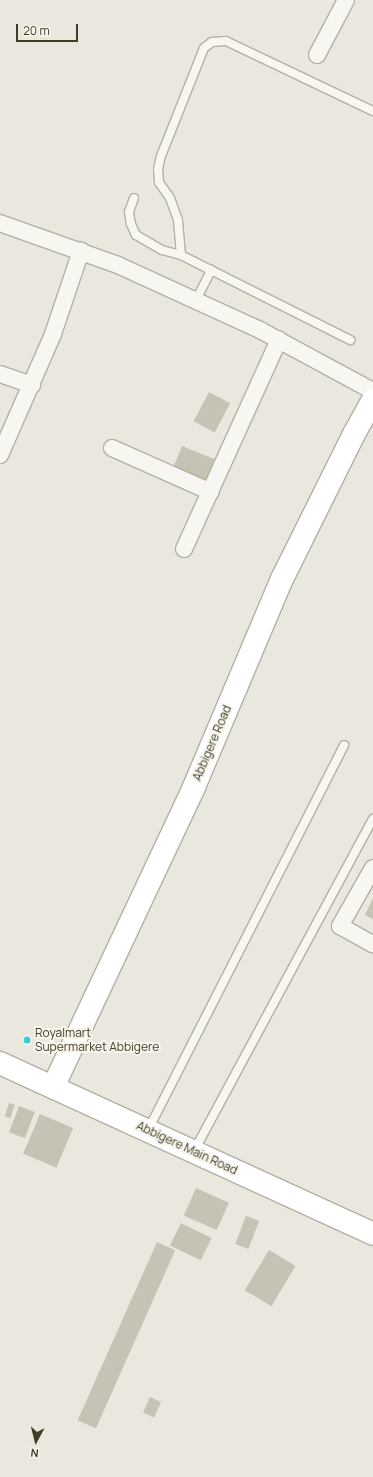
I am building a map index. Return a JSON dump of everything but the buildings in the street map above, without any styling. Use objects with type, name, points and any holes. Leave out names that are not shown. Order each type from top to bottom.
[{"type":"street","points":[[317,55],[346,0]]},
{"type":"street","points":[[0,223],[118,265],[196,300],[280,340],[373,391]]},
{"type":"street","points":[[0,455],[32,385],[53,334],[81,251]]},
{"type":"street","points":[[184,549],[280,340]]},
{"type":"street","points":[[0,374],[32,385]]},
{"type":"street","name":"Abbigere Road","points":[[53,1087],[194,787],[282,579],[354,434],[373,400]]},
{"type":"street","points":[[112,448],[211,492]]},
{"type":"street","points":[[373,868],[340,926],[373,944]]},
{"type":"street","name":"Abbigere Main Road","points":[[0,1063],[373,1234]]},
{"type":"lane","points":[[181,255],[178,220],[170,198],[159,182],[158,169],[161,156],[204,48],[212,42],[226,42],[373,111]]},
{"type":"lane","points":[[134,198],[129,212],[131,224],[136,235],[162,250],[181,255],[350,340]]},
{"type":"lane","points":[[196,300],[211,270]]},
{"type":"lane","points":[[148,1131],[344,745]]},
{"type":"lane","points":[[193,1152],[373,819]]},
{"type":"place","name":"Royalmart Supermarket Abbigere","points":[[27,1040]]}]
